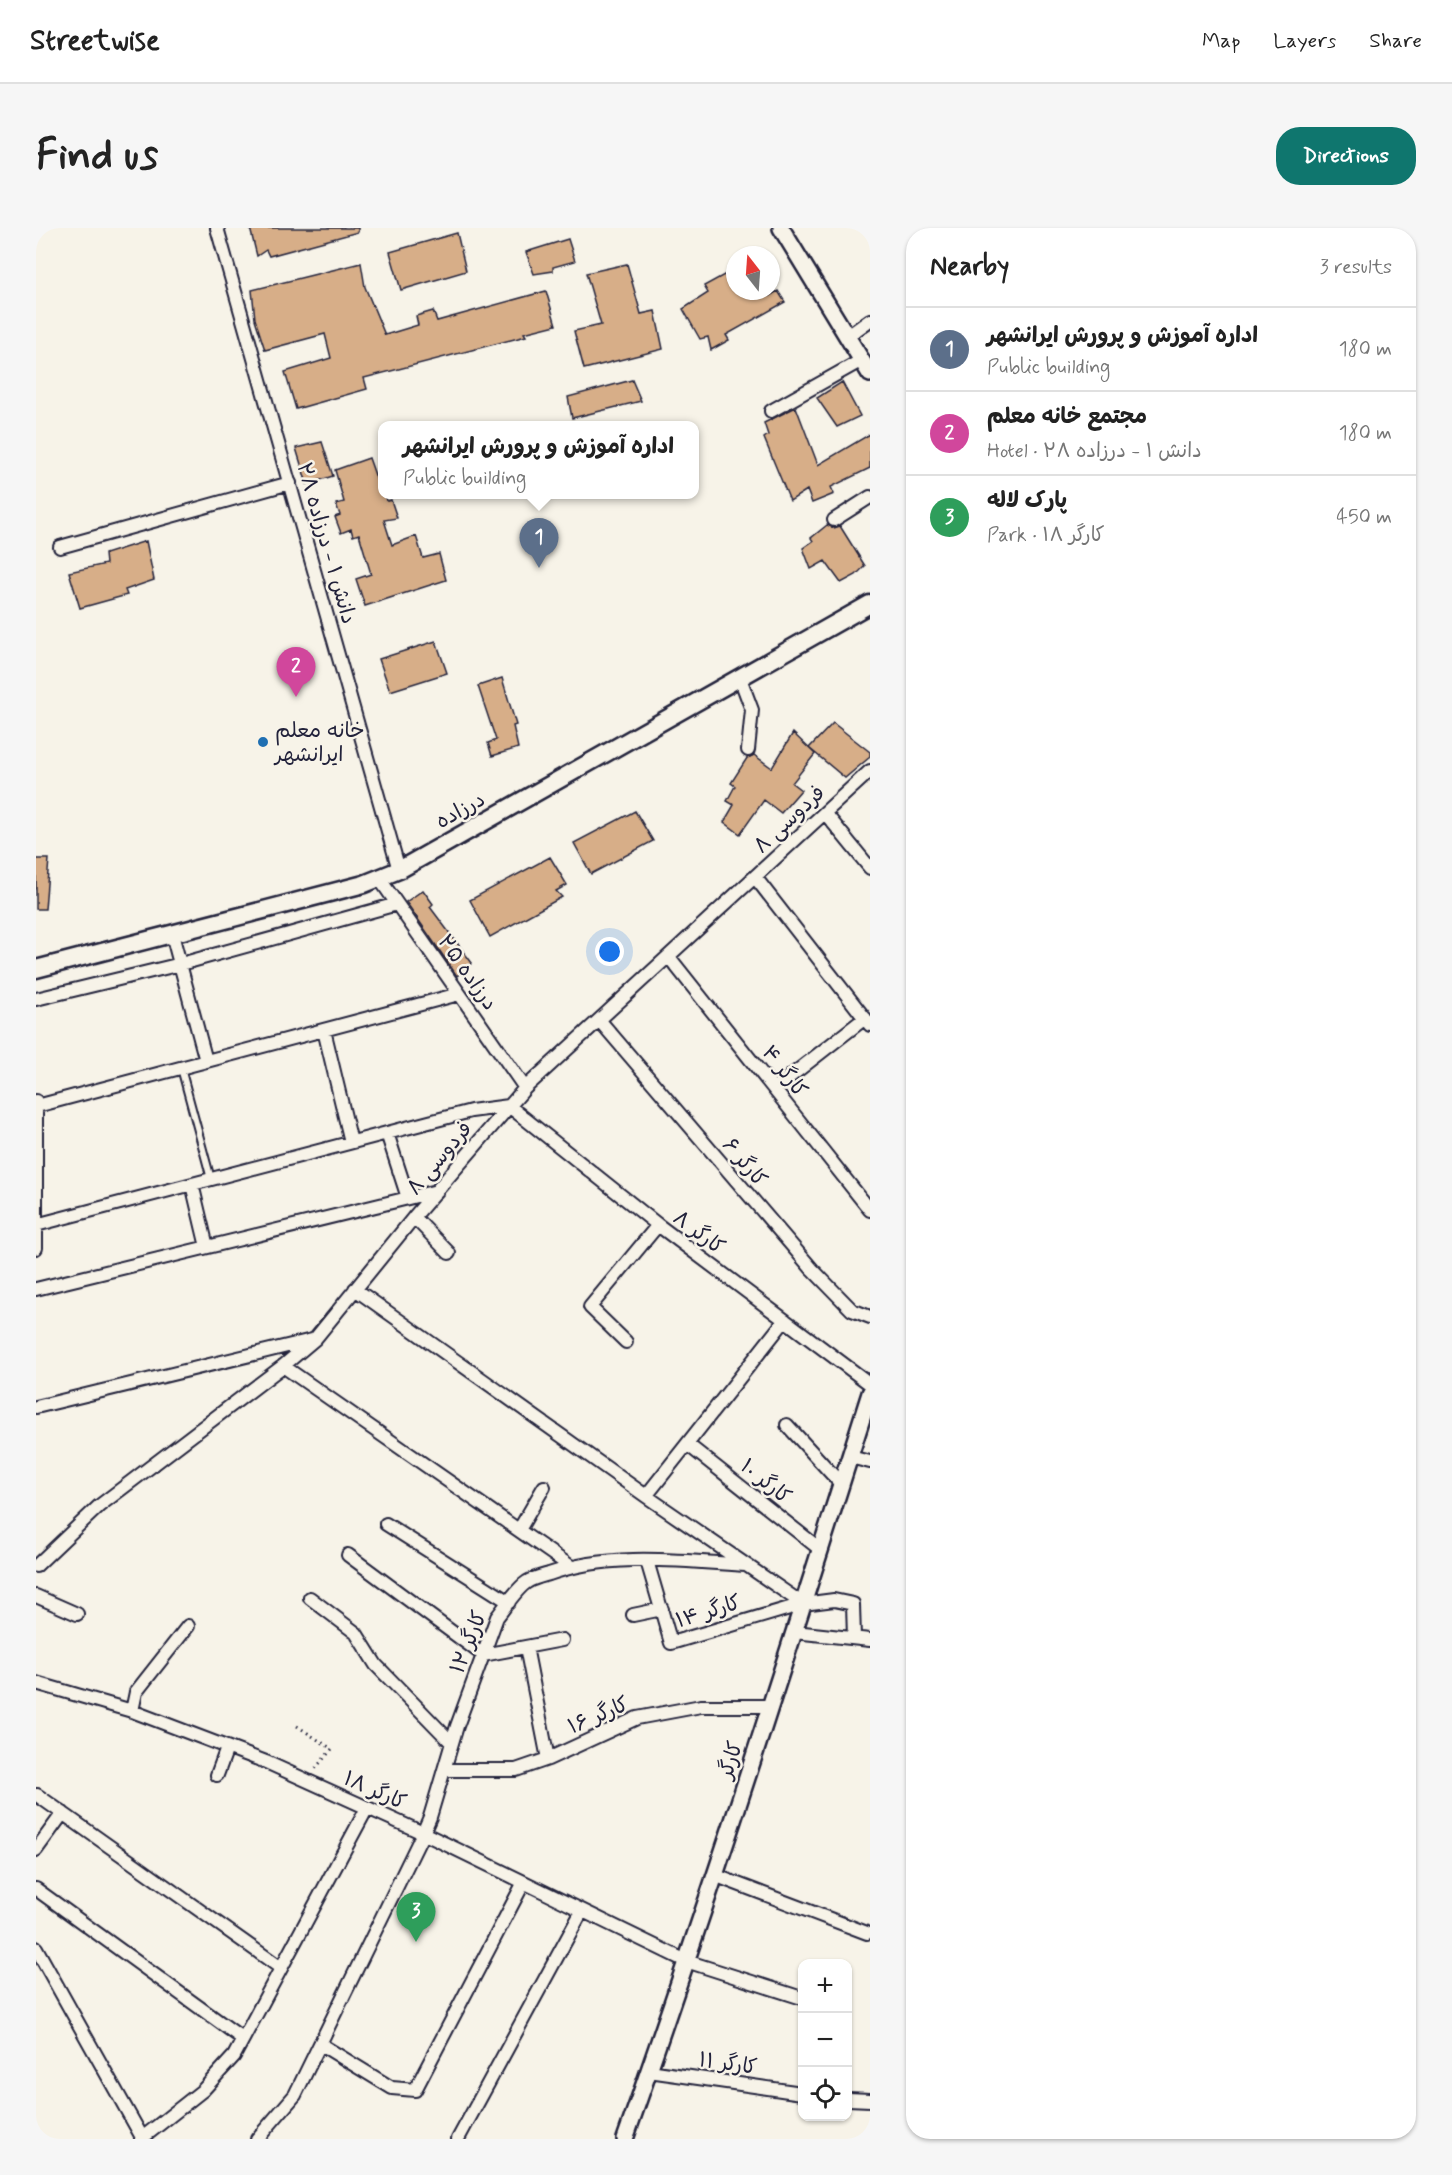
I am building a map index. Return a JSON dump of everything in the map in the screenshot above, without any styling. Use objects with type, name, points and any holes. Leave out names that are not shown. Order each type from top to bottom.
[{"type":"main road","name":"درزاده","points":[[36,969],[364,884],[399,870],[870,604]]},
{"type":"street","name":"دانش ۱ - درزاده ۲۸","points":[[217,228],[399,870]]},
{"type":"street","points":[[781,228],[870,374]]},
{"type":"street","points":[[848,336],[870,320]]},
{"type":"street","points":[[771,411],[862,360]]},
{"type":"street","points":[[60,547],[290,483]]},
{"type":"street","points":[[834,520],[870,497]]},
{"type":"street","points":[[740,678],[752,710],[748,750]]},
{"type":"street","name":"فردوسی ۸","points":[[36,1566],[99,1506],[315,1339],[414,1217],[525,1088],[870,771]]},
{"type":"street","points":[[825,813],[870,868]]},
{"type":"street","points":[[755,877],[868,1021],[774,1089]]},
{"type":"street","name":"درزاده ۲۵","points":[[379,878],[525,1088]]},
{"type":"street","points":[[36,999],[181,964],[397,904]]},
{"type":"street","points":[[172,934],[206,1061]]},
{"type":"street","name":"کارگر ۴","points":[[669,957],[870,1210]]},
{"type":"street","points":[[37,1106],[459,994]]},
{"type":"street","name":"کارگر ۶","points":[[600,1021],[812,1269],[852,1311],[870,1317]]},
{"type":"street","points":[[324,1030],[351,1142]]},
{"type":"street","points":[[36,1101],[36,1248]]},
{"type":"street","points":[[36,1225],[471,1111],[509,1106]]},
{"type":"street","name":"کارگر ۸","points":[[509,1106],[658,1225],[870,1384]]},
{"type":"street","points":[[387,1133],[408,1198]]},
{"type":"street","points":[[192,1184],[207,1247]]},
{"type":"street","points":[[36,1289],[437,1191]]},
{"type":"street","points":[[414,1217],[449,1253]]},
{"type":"street","points":[[626,1342],[590,1306],[658,1225]]},
{"type":"street","points":[[355,1289],[646,1496],[803,1604],[834,1600],[853,1604],[854,1638]]},
{"type":"street","points":[[646,1496],[785,1320]]},
{"type":"street","points":[[36,1407],[315,1339]]},
{"type":"street","points":[[283,1366],[570,1566]]},
{"type":"street","name":"کارگر","points":[[625,2139],[770,1706],[870,1393]]},
{"type":"street","points":[[787,1425],[841,1484]]},
{"type":"street","name":"کارگر ۱۰","points":[[687,1443],[821,1550]]},
{"type":"street","points":[[850,1457],[870,1462]]},
{"type":"street","points":[[519,1530],[544,1487]]},
{"type":"street","points":[[387,1524],[509,1602]]},
{"type":"street","points":[[348,1555],[483,1655],[562,1640]]},
{"type":"street","name":"کارگر ۱۲","points":[[257,2139],[295,2095],[423,1833],[497,1617],[526,1582],[570,1566],[648,1561],[746,1565]]},
{"type":"street","name":"کارگر ۱۴","points":[[648,1561],[671,1643],[803,1604]]},
{"type":"street","points":[[36,1596],[77,1614]]},
{"type":"street","points":[[310,1598],[356,1633],[376,1665],[452,1743]]},
{"type":"street","points":[[633,1615],[662,1609]]},
{"type":"street","points":[[132,1711],[135,1692],[188,1626]]},
{"type":"street","points":[[794,1632],[870,1640]]},
{"type":"street","points":[[526,1647],[548,1759]]},
{"type":"street","name":"کارگر ۱۸","points":[[36,1683],[132,1711],[306,1780],[423,1833],[686,1961],[798,1997]]},
{"type":"street","name":"کارگر ۱۶","points":[[444,1770],[516,1770],[548,1759],[637,1718],[700,1706],[770,1706]]},
{"type":"street","points":[[216,1775],[227,1748]]},
{"type":"street","points":[[37,1795],[281,1968]]},
{"type":"street","points":[[36,1948],[142,2139],[203,2090],[234,2056],[367,1808]]},
{"type":"street","points":[[36,1850],[63,1813]]},
{"type":"street","points":[[714,1875],[867,1933]]},
{"type":"street","points":[[320,2044],[392,2088],[415,2090],[524,1882]]},
{"type":"street","points":[[36,1889],[243,2039]]},
{"type":"street","points":[[458,2139],[582,1911]]},
{"type":"street","name":"کارگر ۱۱","points":[[649,2072],[798,2092]]},
{"type":"street","points":[[852,2099],[870,2100]]},
{"type":"lane","points":[[181,1068],[211,1179]]},
{"type":"path","points":[[297,1726],[332,1749],[306,1780]]},
{"type":"building","points":[[250,228],[358,228],[358,232],[269,256],[266,250],[257,256]]},
{"type":"building","points":[[457,233],[466,271],[401,290],[390,252]]},
{"type":"building","points":[[568,239],[575,261],[553,267],[553,271],[534,274],[526,252]]},
{"type":"building","points":[[361,263],[365,287],[385,335],[418,325],[416,316],[433,311],[437,321],[546,291],[556,325],[524,333],[526,336],[364,378],[367,389],[296,409],[285,372],[331,358],[325,334],[265,350],[255,319],[252,290]]},
{"type":"building","points":[[627,264],[641,314],[655,311],[663,349],[584,369],[574,331],[601,325],[586,273]]},
{"type":"building","points":[[726,274],[726,300],[780,300],[780,294],[785,302],[726,335],[729,340],[711,350],[708,337],[700,339],[683,309],[708,293],[704,286]]},
{"type":"building","points":[[632,380],[641,401],[572,418],[568,397]]},
{"type":"building","points":[[842,382],[860,416],[837,427],[817,398]]},
{"type":"building","points":[[796,407],[818,465],[870,434],[870,468],[831,487],[834,494],[812,503],[807,490],[790,501],[764,438],[768,435],[764,423]]},
{"type":"building","points":[[322,442],[333,476],[307,484],[296,448]]},
{"type":"building","points":[[369,458],[378,484],[378,499],[391,500],[397,518],[384,520],[392,545],[416,536],[423,558],[439,554],[446,580],[365,606],[356,579],[371,574],[359,534],[353,536],[351,529],[341,533],[335,517],[340,515],[336,504],[344,502],[335,470]]},
{"type":"building","points":[[827,525],[834,528],[840,526],[865,566],[856,575],[841,583],[825,561],[811,569],[803,548],[813,541],[811,538]]},
{"type":"building","points":[[146,541],[154,580],[125,590],[127,595],[80,608],[69,572],[106,564],[105,554]]},
{"type":"building","points":[[436,641],[447,673],[390,691],[379,659]]},
{"type":"building","points":[[502,678],[516,725],[513,726],[518,748],[492,756],[488,743],[496,740],[478,686]]},
{"type":"building","points":[[833,723],[870,752],[870,757],[845,778],[809,748]]},
{"type":"building","points":[[793,733],[815,754],[792,783],[801,790],[781,813],[764,800],[740,834],[724,822],[734,805],[727,801],[735,786],[731,783],[747,758],[754,755],[772,768]]},
{"type":"building","points":[[635,811],[653,841],[591,874],[574,843]]},
{"type":"building","points":[[550,857],[567,885],[556,891],[562,897],[490,937],[470,900]]},
{"type":"building","points":[[36,859],[49,859],[45,909],[36,909]]},
{"type":"building","points":[[423,890],[433,904],[430,907],[472,963],[457,976],[406,902]]},
{"type":"place","name":"اداره آموزش و پرورش ایرانشهر","points":[[539,568]]},
{"type":"place","name":"مجتمع خانه معلم","points":[[296,697]]},
{"type":"place","name":"خانه معلم ایرانشهر","points":[[263,742]]},
{"type":"place","name":"پارک لاله","points":[[416,1942]]}]
